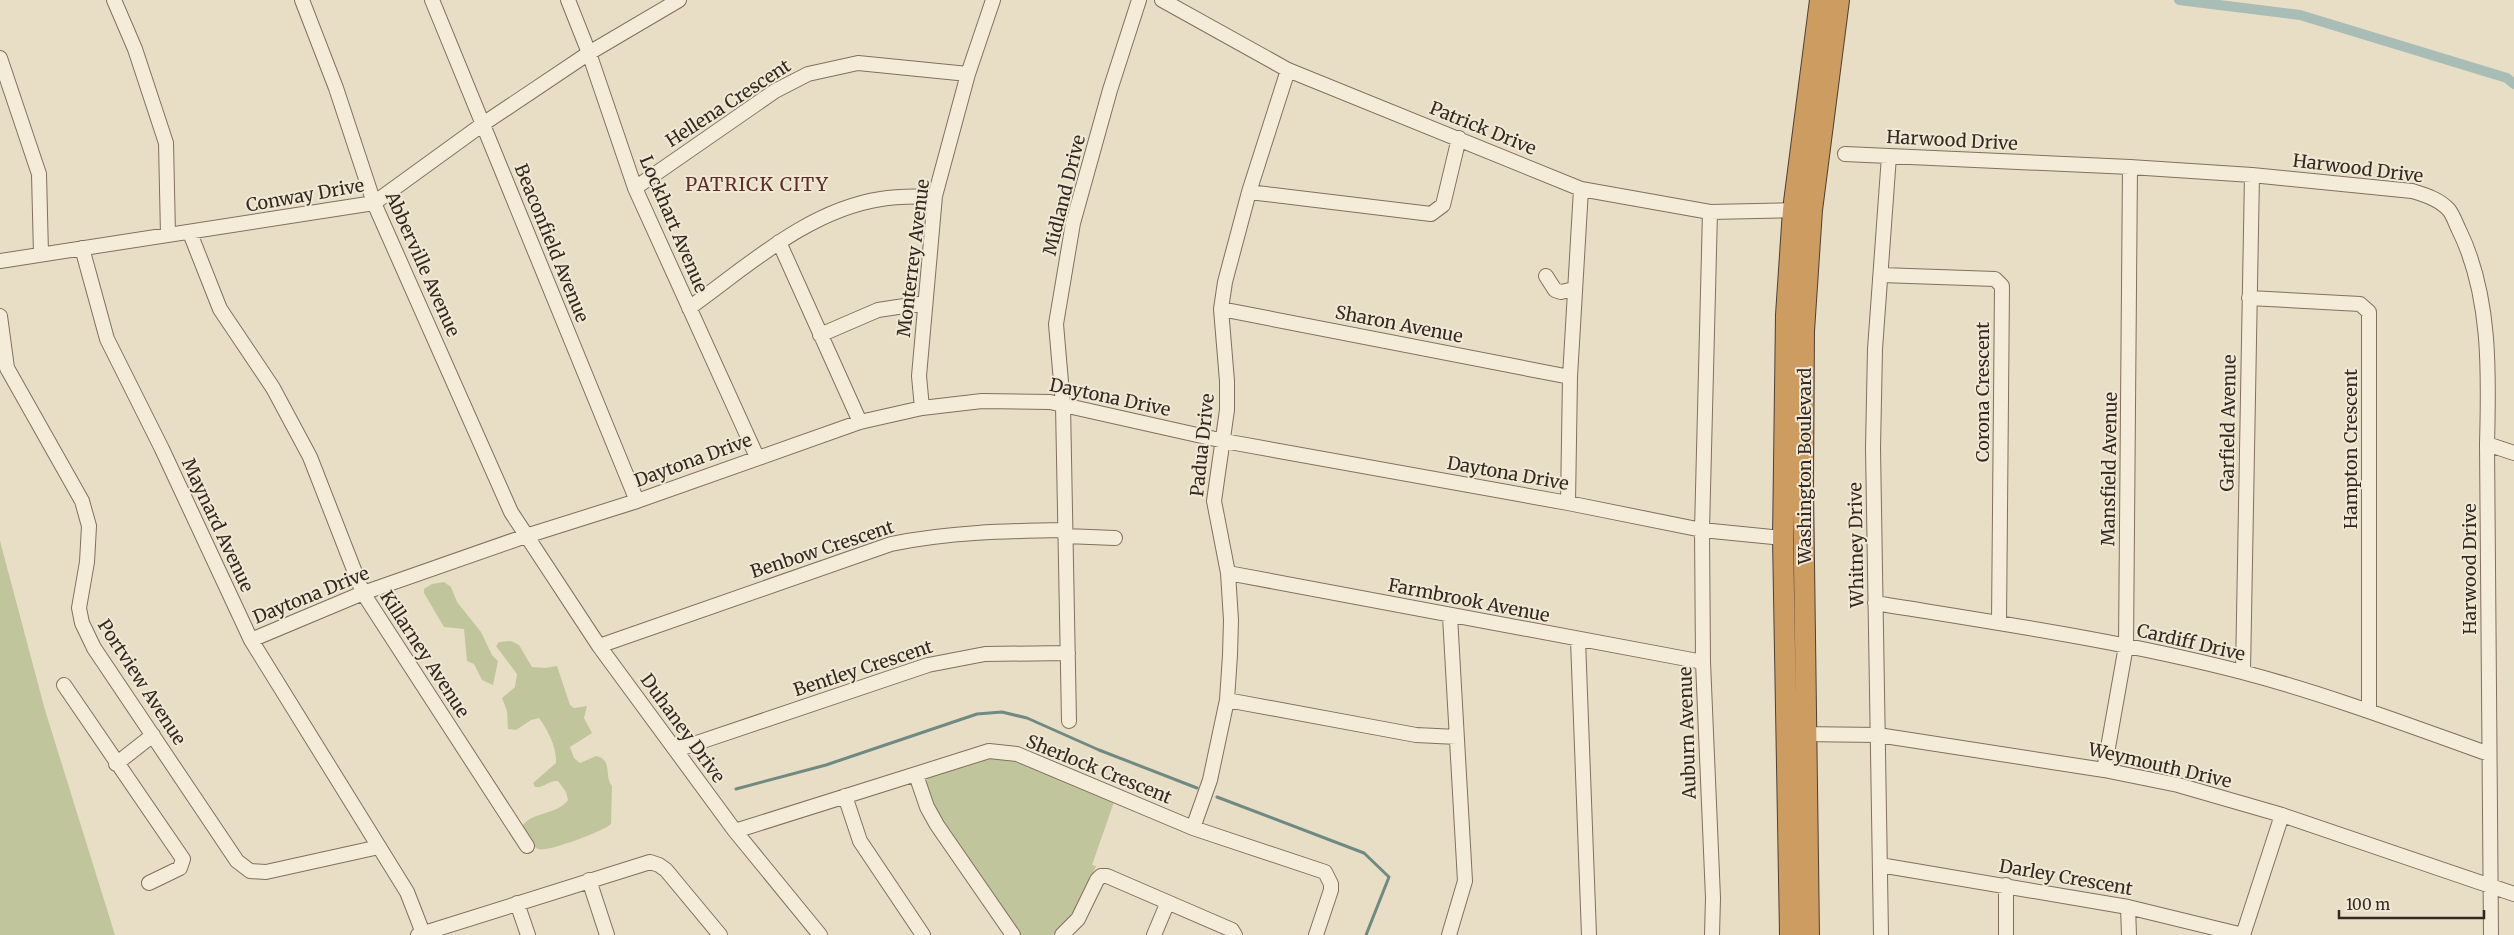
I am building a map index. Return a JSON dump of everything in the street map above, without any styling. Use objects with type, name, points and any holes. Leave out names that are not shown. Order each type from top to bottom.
[{"type":"highway","name":"Washington Boulevard","points":[[1790,935],[1783,538],[1786,315],[1829,4]]},
{"type":"highway","name":"Washington Boulevard","points":[[1802,210],[1806,734],[1810,935]]},
{"type":"street","points":[[114,0],[138,57],[166,143],[168,235]]},
{"type":"street","name":"Abberville Avenue","points":[[302,0],[336,88],[374,204],[511,512],[526,536]]},
{"type":"street","name":"Beaconfield Avenue","points":[[432,0],[637,501]]},
{"type":"street","name":"Lockhart Avenue","points":[[568,0],[589,53],[635,188],[757,457]]},
{"type":"street","name":"Conway Drive","points":[[0,261],[374,204],[483,124],[589,53],[679,0]]},
{"type":"street","name":"Monterrey Avenue","points":[[922,408],[919,376],[935,196],[968,74],[993,0]]},
{"type":"street","name":"Midland Drive","points":[[1068,721],[1063,404],[1056,324],[1073,223],[1110,90],[1139,0]]},
{"type":"street","name":"Patrick Drive","points":[[1162,0],[1288,70],[1581,189],[1710,212],[1802,210]]},
{"type":"street","points":[[0,58],[39,174],[41,254]]},
{"type":"street","name":"Hellena Crescent","points":[[635,188],[775,91],[808,74],[858,63],[968,74]]},
{"type":"street","name":"Padua Drive","points":[[1193,828],[1210,780],[1227,700],[1231,620],[1228,573],[1214,501],[1224,441],[1227,382],[1221,309],[1224,282],[1249,192],[1288,70]]},
{"type":"street","points":[[1249,192],[1431,214],[1443,205],[1459,138]]},
{"type":"street","name":"Harwood Drive","points":[[1845,154],[2130,167],[2252,175],[2412,191],[2432,197],[2449,210],[2469,250],[2484,323],[2489,364],[2487,444],[2491,935]]},
{"type":"street","name":"Whitney Drive","points":[[1881,935],[1873,448],[1875,349],[1889,156]]},
{"type":"street","name":"Mansfield Avenue","points":[[2104,770],[2126,646],[2130,167]]},
{"type":"street","name":"Garfield Avenue","points":[[2242,672],[2252,175]]},
{"type":"street","points":[[1568,503],[1570,376],[1581,189]]},
{"type":"street","points":[[689,308],[779,242],[827,215],[881,199],[935,196]]},
{"type":"street","name":"Auburn Avenue","points":[[1710,212],[1702,530],[1703,662],[1713,898],[1712,935]]},
{"type":"street","name":"Killarney Avenue","points":[[190,233],[220,309],[273,388],[310,457],[363,593],[526,846]]},
{"type":"street","points":[[779,242],[860,422]]},
{"type":"street","name":"Maynard Avenue","points":[[82,248],[107,339],[166,457],[250,640],[407,892],[420,934]]},
{"type":"street","name":"Corona Crescent","points":[[1881,275],[1995,279],[2002,286],[2000,623]]},
{"type":"street","points":[[1546,276],[1555,290],[1561,292],[1574,289]]},
{"type":"street","name":"Hampton Crescent","points":[[2250,298],[2360,304],[2369,312],[2369,710]]},
{"type":"street","points":[[820,335],[878,310],[924,303]]},
{"type":"street","name":"Sharon Avenue","points":[[1221,309],[1570,376]]},
{"type":"street","name":"Portview Avenue","points":[[0,316],[8,368],[82,501],[88,526],[87,562],[79,608],[82,623],[94,648],[237,861],[250,871],[266,872],[379,847]]},
{"type":"street","name":"Daytona Drive","points":[[250,640],[363,593],[526,536],[637,501],[860,422],[922,408],[982,401],[1050,402],[1063,404],[1224,441],[1568,503],[1702,530],[1783,538]]},
{"type":"street","points":[[2487,444],[2514,453]]},
{"type":"street","name":"Benbow Crescent","points":[[599,646],[891,544],[930,536],[987,531],[1065,533],[1115,538]]},
{"type":"street","name":"Duhaney Drive","points":[[526,536],[599,646],[735,831],[820,935]]},
{"type":"street","name":"Farmbrook Avenue","points":[[1228,573],[1703,662]]},
{"type":"street","name":"Cardiff Drive","points":[[1875,603],[2126,646],[2242,672],[2369,710],[2489,754]]},
{"type":"street","points":[[1449,935],[1465,881],[1450,616]]},
{"type":"street","points":[[1578,640],[1589,935]]},
{"type":"street","name":"Bentley Crescent","points":[[676,750],[928,665],[985,654],[1068,653]]},
{"type":"street","points":[[64,685],[116,764],[183,859],[180,868],[149,883]]},
{"type":"street","points":[[1227,700],[1416,735],[1457,738]]},
{"type":"street","name":"Weymouth Drive","points":[[1786,734],[1878,735],[2104,770],[2178,785],[2282,815],[2514,894]]},
{"type":"street","points":[[116,764],[153,735]]},
{"type":"street","name":"Sherlock Crescent","points":[[735,831],[916,775],[989,750],[1017,754],[1193,828],[1325,872],[1331,890],[1316,935]]},
{"type":"street","points":[[916,775],[927,807],[936,825],[1013,935]]},
{"type":"street","points":[[845,796],[860,841],[922,935]]},
{"type":"street","points":[[2243,935],[2282,815]]},
{"type":"street","points":[[420,934],[451,931],[517,903],[650,862],[659,865],[720,935]]},
{"type":"street","name":"Darley Crescent","points":[[1880,865],[2128,907],[2243,935]]},
{"type":"street","points":[[1062,935],[1078,919],[1097,880],[1101,876],[1107,876],[1167,904],[1232,930],[1234,935]]},
{"type":"street","points":[[589,880],[607,935]]},
{"type":"street","points":[[2006,885],[2006,935]]},
{"type":"street","points":[[517,903],[528,935]]},
{"type":"street","points":[[1154,935],[1167,904]]},
{"type":"street","points":[[2128,907],[2129,935]]},
{"type":"green space","points":[[0,541],[45,710],[115,935],[0,935]]},
{"type":"green space","points":[[444,582],[451,587],[457,602],[481,632],[492,655],[498,661],[493,685],[482,680],[474,664],[467,661],[464,629],[444,627],[424,593],[424,589],[432,584]]},
{"type":"green space","points":[[511,641],[519,645],[532,667],[545,668],[557,666],[570,705],[574,708],[587,706],[584,718],[592,733],[570,747],[574,758],[580,763],[596,756],[605,761],[612,786],[611,824],[575,841],[552,848],[538,849],[529,840],[522,827],[531,819],[558,808],[568,800],[566,792],[558,781],[538,787],[535,787],[533,783],[556,763],[551,739],[539,718],[531,720],[516,730],[508,729],[507,711],[502,698],[515,687],[517,674],[496,646],[499,642]]},
{"type":"green space","points":[[986,757],[1006,758],[1114,802],[1092,865],[1096,866],[1072,921],[1052,935],[1018,935],[931,804],[926,783],[927,777]]},
{"type":"waterway","points":[[2179,0],[2300,15],[2507,78],[2514,84]]},
{"type":"waterway","points":[[736,789],[826,765],[977,714],[1002,712],[1027,718],[1099,750],[1197,788]]},
{"type":"waterway","points":[[1217,797],[1364,853],[1389,877],[1366,935]]},
{"type":"district","name":"PATRICK CITY","points":[[757,184]]}]
